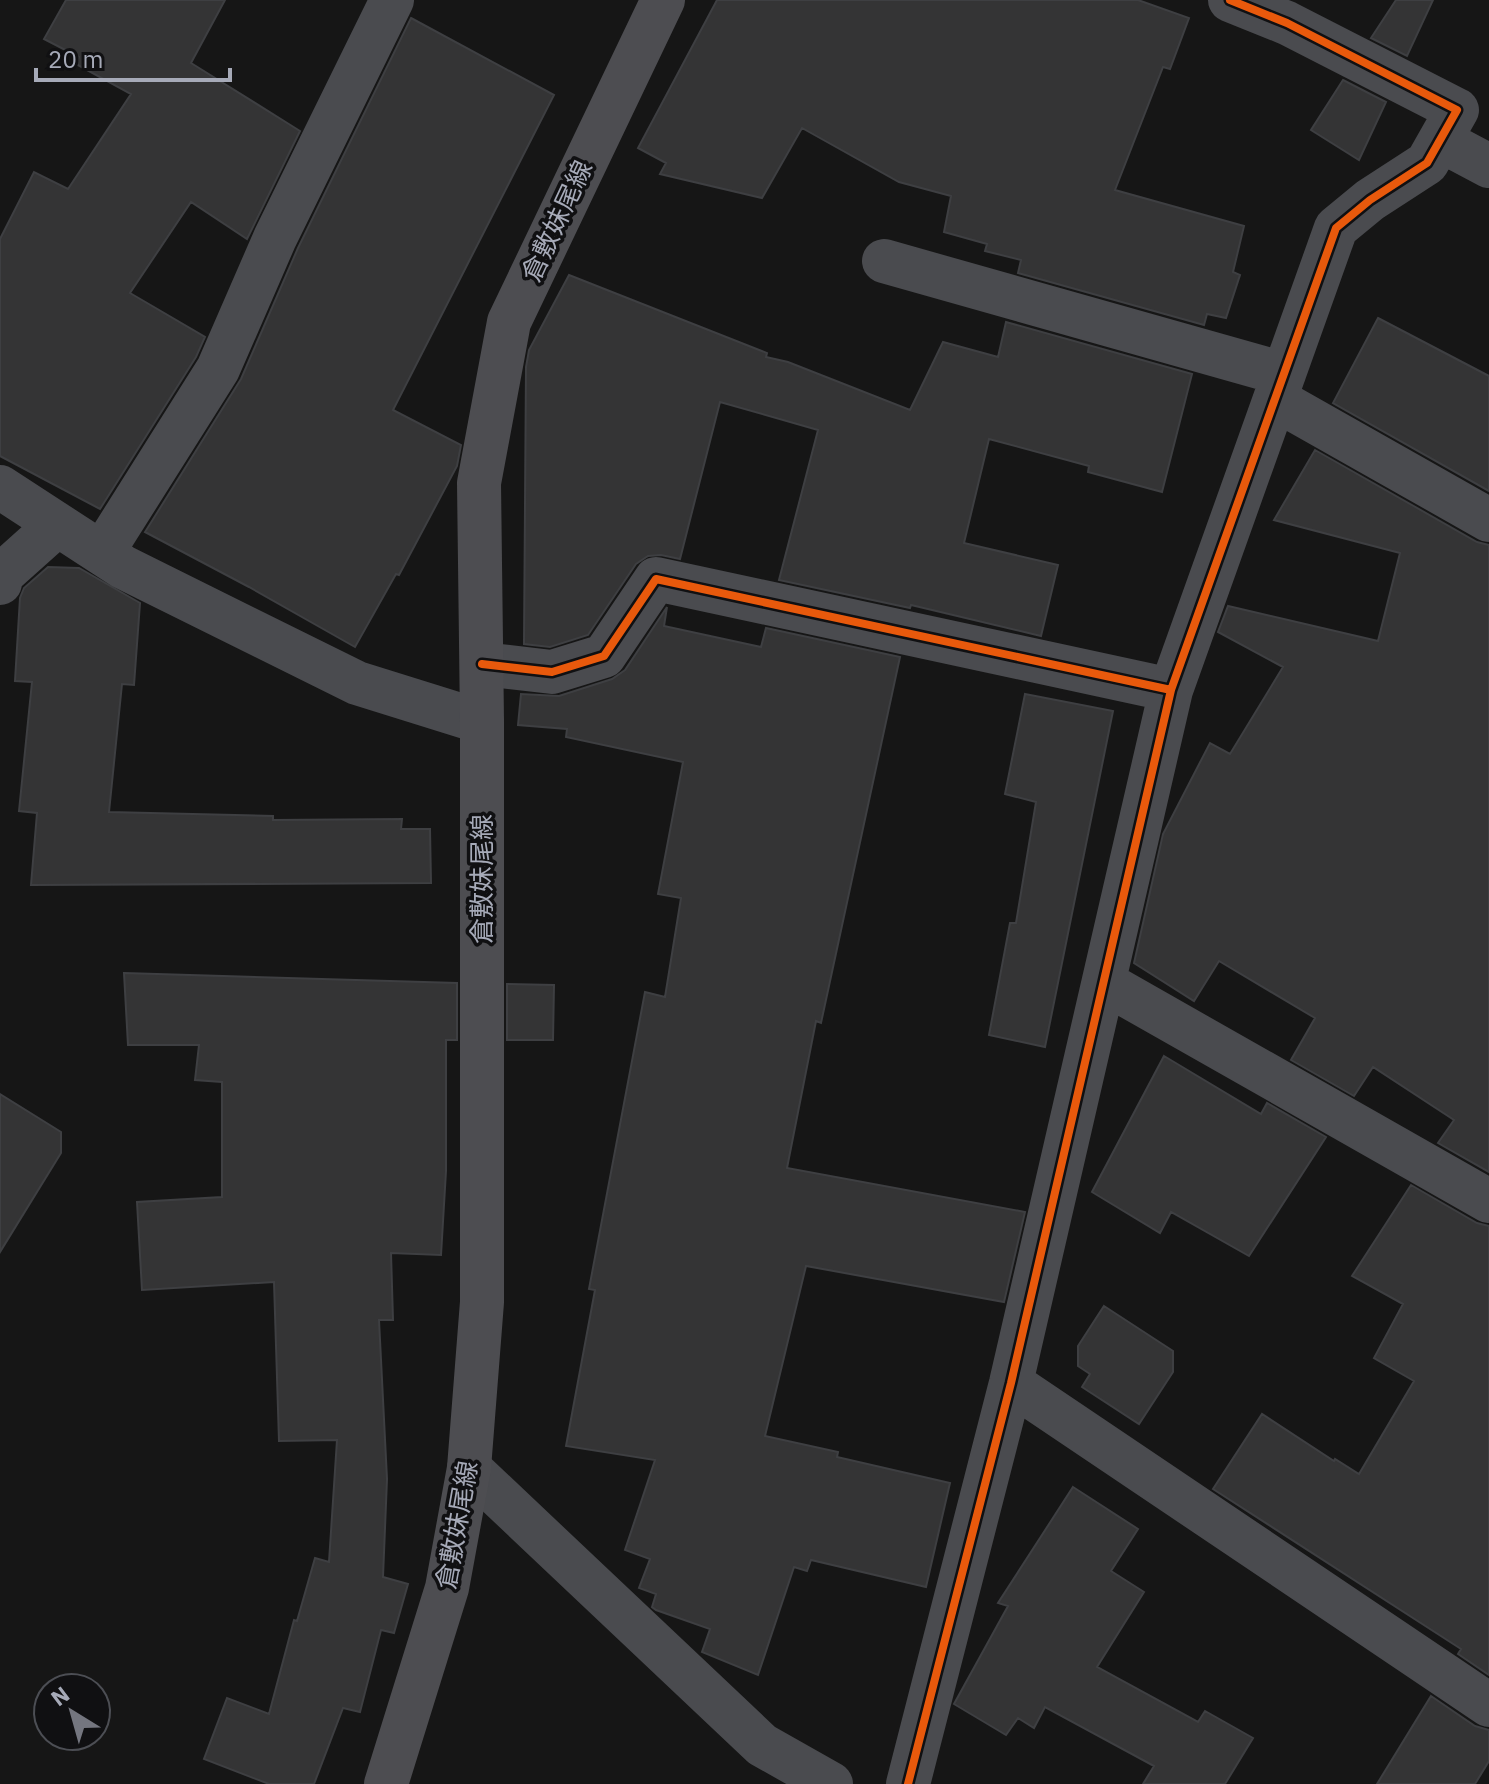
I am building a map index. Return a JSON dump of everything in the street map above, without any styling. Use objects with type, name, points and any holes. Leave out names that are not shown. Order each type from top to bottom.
[{"type":"main road","name":"倉敷妹尾線","points":[[386,1784],[447,1588],[469,1468],[482,1302],[479,483],[509,322],[663,0]]},
{"type":"street","points":[[102,553],[218,369],[275,238],[392,0]]},
{"type":"street","points":[[908,1784],[1011,1383],[1171,690],[1336,228],[1370,200],[1427,163],[1457,110],[1287,23],[1230,0]]},
{"type":"street","points":[[1440,140],[1489,166]]},
{"type":"street","points":[[884,261],[1280,386],[1489,520]]},
{"type":"street","points":[[0,487],[123,567],[357,683],[482,722]]},
{"type":"street","points":[[0,583],[0,576],[57,525]]},
{"type":"street","points":[[482,664],[552,672],[604,656],[656,579],[1171,690]]},
{"type":"street","points":[[1105,983],[1489,1201]]},
{"type":"street","points":[[1011,1383],[1489,1705]]},
{"type":"street","points":[[469,1468],[762,1745],[831,1784]]},
{"type":"building","points":[[66,0],[225,0],[191,63],[300,131],[247,239],[191,202],[130,293],[205,337],[196,357],[100,509],[0,456],[0,239],[34,172],[68,189],[131,94],[76,64],[79,57],[44,39]]},
{"type":"building","points":[[717,0],[1138,0],[1189,18],[1170,69],[1163,67],[1115,190],[1244,226],[1233,272],[1240,275],[1226,318],[1207,314],[1204,325],[1018,273],[1021,260],[985,251],[987,244],[944,232],[951,196],[899,182],[802,128],[762,198],[660,174],[666,163],[638,148]]},
{"type":"building","points":[[1396,0],[1433,0],[1407,56],[1371,38]]},
{"type":"building","points":[[411,18],[554,95],[393,410],[461,445],[457,466],[399,575],[396,574],[355,647],[145,532],[241,379],[298,248]]},
{"type":"building","points":[[1343,80],[1386,102],[1359,160],[1311,130]]},
{"type":"building","points":[[569,275],[767,353],[766,357],[788,362],[910,410],[943,342],[998,357],[1006,322],[1192,374],[1162,492],[1088,472],[1089,466],[989,439],[964,543],[1058,565],[1041,636],[911,605],[910,608],[779,580],[818,430],[720,402],[680,559],[648,556],[636,564],[588,635],[550,647],[524,644],[526,367],[529,350]]},
{"type":"building","points":[[1378,318],[1489,376],[1489,491],[1333,403]]},
{"type":"building","points":[[1315,450],[1477,542],[1489,545],[1489,1172],[1438,1143],[1454,1120],[1373,1067],[1354,1096],[1291,1060],[1315,1018],[1219,961],[1194,1001],[1134,963],[1163,834],[1210,743],[1230,754],[1283,667],[1218,632],[1228,606],[1378,641],[1400,553],[1274,520]]},
{"type":"building","points":[[48,567],[79,568],[140,603],[134,685],[122,684],[109,812],[273,816],[273,820],[402,819],[401,829],[430,829],[431,883],[31,885],[37,813],[19,811],[32,682],[15,681],[20,598],[24,588]]},
{"type":"building","points":[[667,607],[664,626],[761,647],[766,628],[900,657],[821,1023],[816,1021],[787,1168],[1025,1212],[1004,1302],[806,1266],[765,1436],[838,1452],[837,1457],[950,1483],[926,1587],[811,1560],[807,1571],[794,1567],[758,1675],[702,1652],[710,1629],[656,1610],[652,1607],[656,1594],[639,1588],[650,1559],[625,1550],[655,1460],[566,1446],[595,1290],[589,1289],[645,992],[665,997],[681,898],[658,894],[683,762],[566,737],[567,729],[518,725],[521,694],[559,696],[612,679],[625,670]]},
{"type":"building","points":[[1025,694],[1113,711],[1045,1047],[989,1035],[1010,923],[1016,923],[1036,802],[1005,794]]},
{"type":"building","points":[[124,973],[457,983],[457,1040],[446,1040],[446,1171],[441,1255],[391,1253],[393,1320],[379,1320],[387,1479],[383,1577],[408,1584],[394,1633],[381,1630],[360,1712],[343,1708],[314,1784],[269,1784],[204,1759],[227,1698],[269,1714],[294,1620],[297,1621],[315,1558],[329,1562],[337,1440],[279,1441],[274,1282],[142,1290],[137,1202],[222,1197],[222,1082],[195,1080],[199,1045],[128,1045]]},
{"type":"building","points":[[507,984],[554,985],[553,1040],[507,1040]]},
{"type":"building","points":[[1164,1056],[1261,1114],[1267,1103],[1326,1137],[1249,1256],[1171,1212],[1160,1233],[1092,1192]]},
{"type":"building","points":[[0,1094],[61,1132],[61,1153],[0,1252]]},
{"type":"building","points":[[1411,1185],[1477,1223],[1489,1226],[1489,1675],[1458,1654],[1461,1649],[1213,1489],[1262,1414],[1359,1474],[1414,1381],[1374,1358],[1403,1304],[1352,1276]]},
{"type":"building","points":[[1104,1306],[1173,1351],[1173,1372],[1139,1424],[1082,1387],[1090,1374],[1078,1366],[1078,1346]]},
{"type":"building","points":[[1073,1487],[1138,1529],[1111,1571],[1144,1592],[1097,1667],[1198,1722],[1205,1711],[1253,1738],[1225,1784],[1143,1784],[1154,1766],[1045,1707],[1034,1728],[1018,1718],[1006,1735],[954,1704],[1008,1606],[998,1603]]},
{"type":"building","points":[[1431,1696],[1475,1726],[1489,1730],[1489,1761],[1475,1784],[1377,1784]]},
{"type":"cycle path","points":[[908,1784],[1011,1383],[1171,690],[1336,228],[1370,200],[1427,163],[1457,110],[1287,23],[1230,0]]},
{"type":"cycle path","points":[[482,664],[552,672],[604,656],[656,579],[1171,690]]}]
